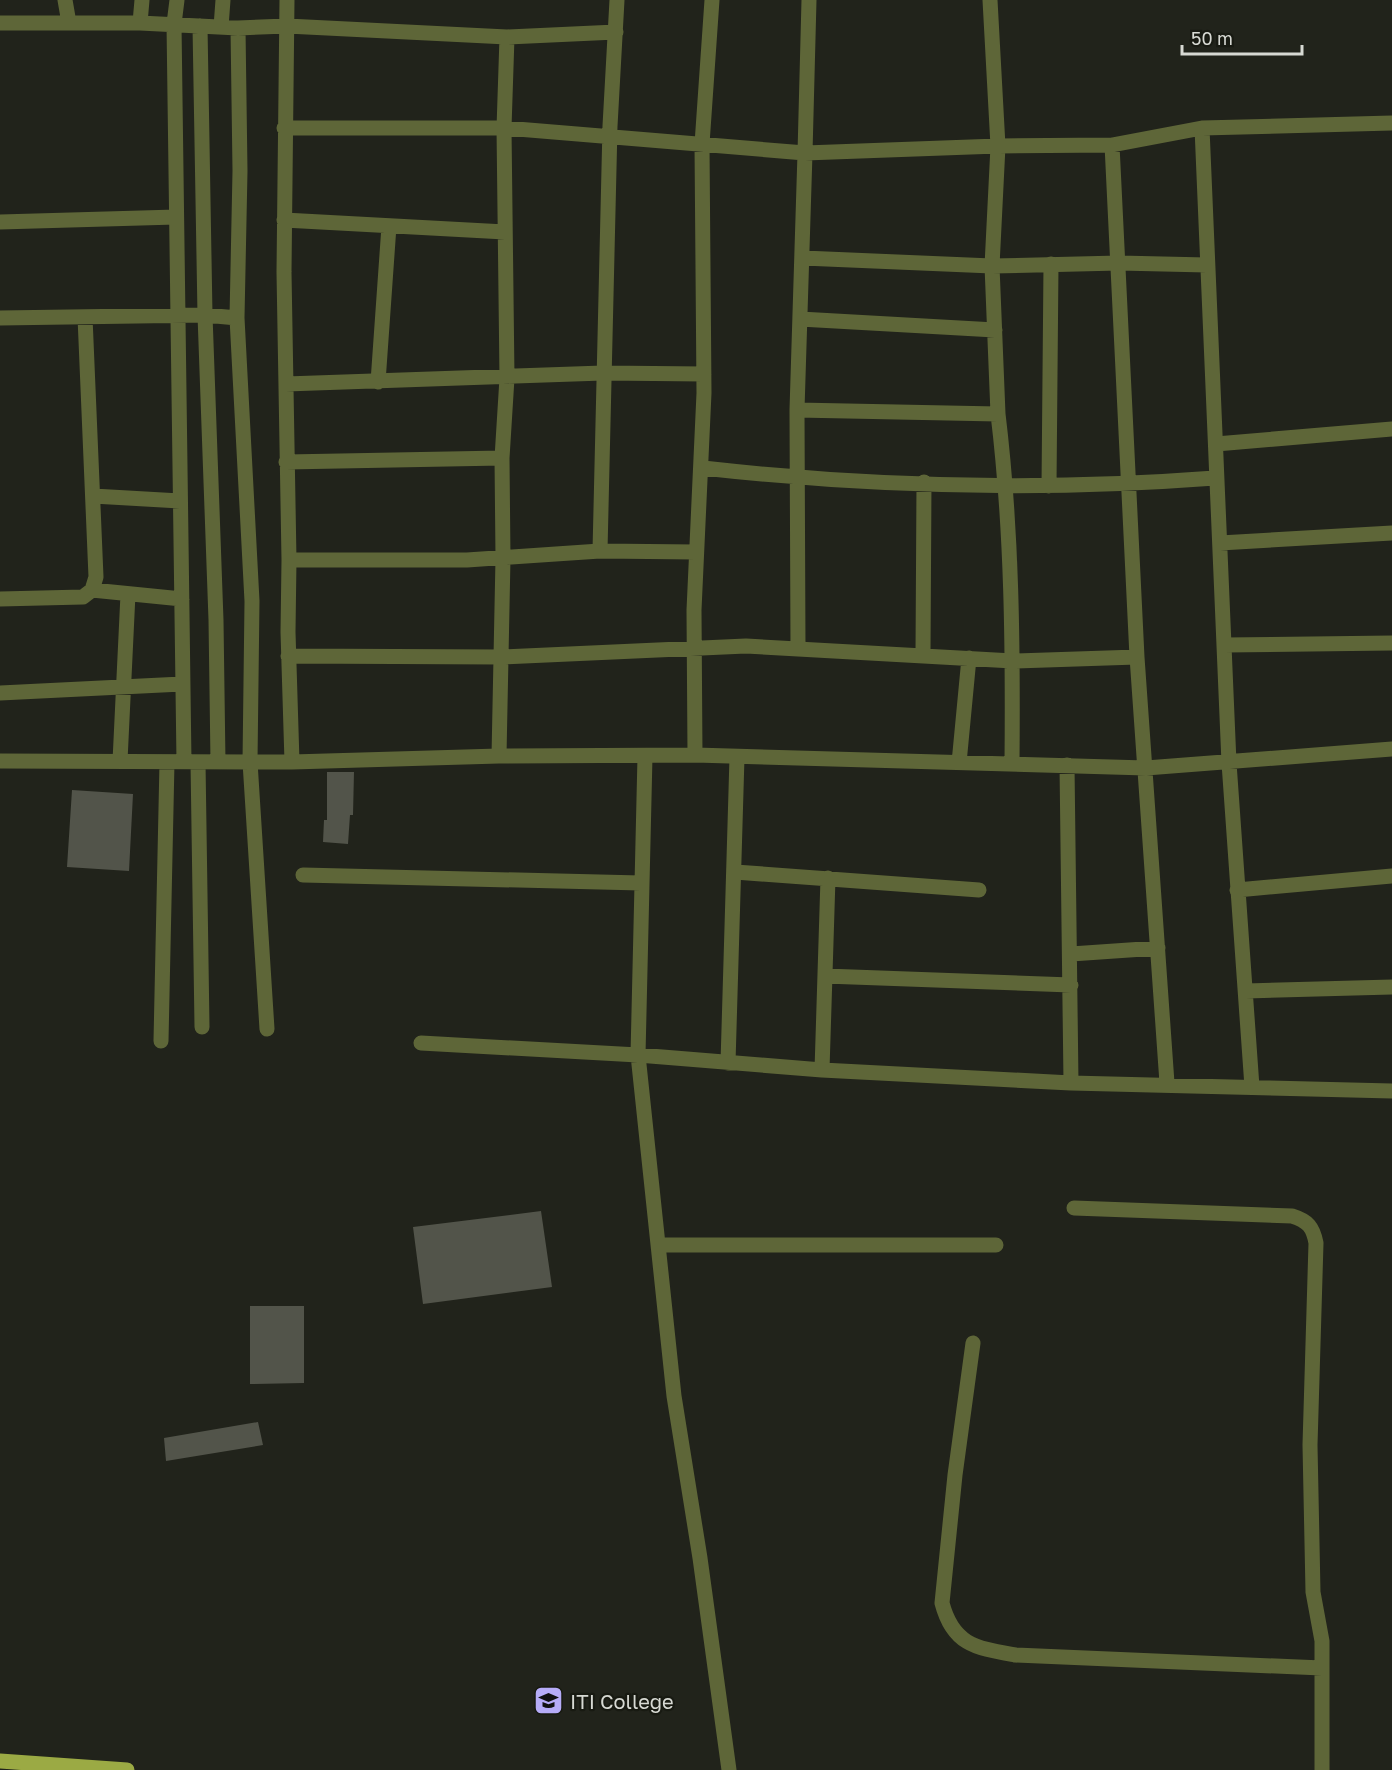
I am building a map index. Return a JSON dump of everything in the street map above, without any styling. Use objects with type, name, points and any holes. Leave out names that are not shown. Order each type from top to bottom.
[{"type":"main road","points":[[0,1761],[127,1770]]},
{"type":"street","points":[[65,0],[69,23]]},
{"type":"street","points":[[140,23],[142,0]]},
{"type":"street","points":[[177,0],[174,24],[182,684],[191,762],[202,1027]]},
{"type":"street","points":[[221,27],[223,0]]},
{"type":"street","points":[[287,0],[284,220],[289,560],[288,656],[292,762]]},
{"type":"street","points":[[600,551],[610,136],[617,0]]},
{"type":"street","points":[[695,755],[696,552],[702,468],[704,374],[702,144],[711,0]]},
{"type":"street","points":[[798,647],[797,410],[809,0]]},
{"type":"street","points":[[990,0],[998,146],[992,266],[998,414],[1006,486],[1013,661],[1012,764]]},
{"type":"street","points":[[0,23],[140,23],[238,28],[286,26],[507,37],[616,32]]},
{"type":"street","points":[[201,26],[205,315],[216,620],[218,762]]},
{"type":"street","points":[[238,28],[240,171],[237,318],[252,602],[249,762],[267,1029]]},
{"type":"street","points":[[499,756],[503,558],[502,458],[507,378],[504,128],[507,37]]},
{"type":"street","points":[[284,128],[504,128],[805,153],[998,146],[1112,145],[1202,128],[1392,123]]},
{"type":"street","points":[[1202,128],[1216,444],[1215,478],[1220,543],[1229,763],[1252,1088]]},
{"type":"street","points":[[1112,145],[1137,657],[1167,1083]]},
{"type":"street","points":[[0,222],[176,217]]},
{"type":"street","points":[[284,220],[505,232]]},
{"type":"street","points":[[378,382],[389,226]]},
{"type":"street","points":[[803,258],[992,266],[1119,263],[1207,265]]},
{"type":"street","points":[[1049,486],[1051,264]]},
{"type":"street","points":[[0,318],[205,315],[237,318]]},
{"type":"street","points":[[85,316],[96,577],[92,591]]},
{"type":"street","points":[[800,319],[995,330]]},
{"type":"street","points":[[286,384],[603,373],[704,374]]},
{"type":"street","points":[[797,410],[998,414]]},
{"type":"street","points":[[1216,444],[1392,429]]},
{"type":"street","points":[[286,462],[502,458]]},
{"type":"street","points":[[702,468],[798,479],[1006,486],[1129,485],[1215,478]]},
{"type":"street","points":[[924,482],[924,654]]},
{"type":"street","points":[[93,496],[180,501]]},
{"type":"street","points":[[1220,543],[1392,533]]},
{"type":"street","points":[[289,560],[503,558],[600,551],[696,552]]},
{"type":"street","points":[[0,599],[83,597],[92,591],[182,599]]},
{"type":"street","points":[[120,761],[128,594]]},
{"type":"street","points":[[1224,645],[1392,643]]},
{"type":"street","points":[[288,656],[501,657],[694,648],[798,647],[1013,661],[1137,657]]},
{"type":"street","points":[[959,763],[969,658]]},
{"type":"street","points":[[0,693],[182,684]]},
{"type":"street","points":[[0,761],[292,762],[499,756],[695,755],[1146,768],[1392,749]]},
{"type":"street","points":[[645,756],[638,1055],[674,1396],[700,1557],[729,1770]]},
{"type":"street","points":[[728,1063],[737,757]]},
{"type":"street","points":[[161,1041],[167,762]]},
{"type":"street","points":[[1067,765],[1071,1083]]},
{"type":"street","points":[[735,872],[979,890]]},
{"type":"street","points":[[303,875],[641,883]]},
{"type":"street","points":[[1237,890],[1392,876]]},
{"type":"street","points":[[822,1070],[828,878]]},
{"type":"street","points":[[1071,954],[1158,948]]},
{"type":"street","points":[[825,976],[1071,985]]},
{"type":"street","points":[[1246,991],[1392,987]]},
{"type":"street","points":[[421,1043],[638,1055],[822,1070],[1071,1083],[1167,1083],[1252,1088],[1392,1091]]},
{"type":"street","points":[[1074,1208],[1292,1216],[1305,1220],[1314,1230],[1316,1243],[1310,1445],[1313,1592],[1321,1626],[1322,1770]]},
{"type":"street","points":[[658,1245],[996,1245]]},
{"type":"street","points":[[973,1343],[955,1475],[942,1603],[947,1624],[960,1638],[985,1650],[1015,1655],[1322,1668]]},
{"type":"building","points":[[327,772],[354,772],[353,815],[350,815],[348,844],[323,842],[324,820],[327,820]]},
{"type":"building","points":[[72,790],[133,794],[129,871],[67,867]]},
{"type":"building","points":[[541,1211],[552,1287],[423,1304],[413,1227]]},
{"type":"building","points":[[250,1306],[304,1306],[304,1383],[250,1384]]},
{"type":"building","points":[[258,1422],[263,1445],[166,1461],[164,1438]]},
{"type":"place","name":"ITI College","points":[[549,1701]]}]
